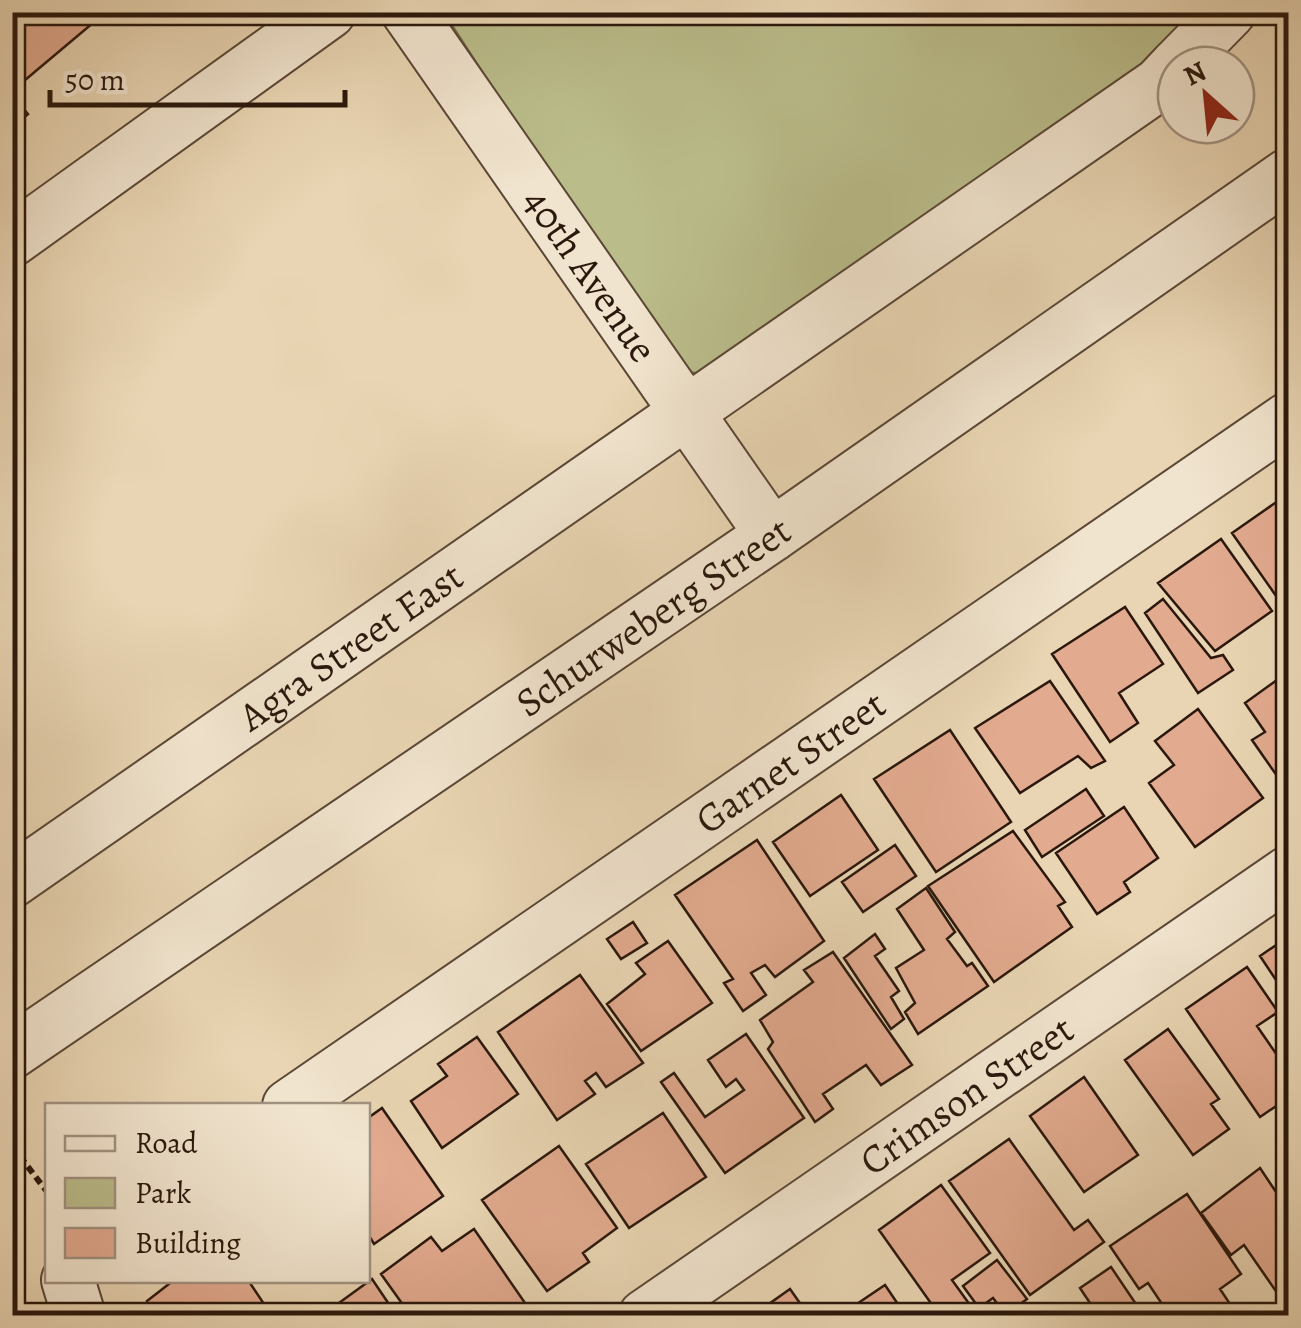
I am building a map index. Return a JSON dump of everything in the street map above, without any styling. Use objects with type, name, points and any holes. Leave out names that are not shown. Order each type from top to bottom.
[{"type":"street","points":[[12,240],[329,12]]},
{"type":"street","name":"40th Avenue","points":[[408,12],[772,535]]},
{"type":"street","name":"Agra Street East","points":[[1197,45],[1229,12]]},
{"type":"street","name":"Agra Street East","points":[[12,881],[1156,86]]},
{"type":"street","name":"Schurweberg Street","points":[[12,1052],[772,535],[1288,175]]},
{"type":"street","name":"Garnet Street","points":[[293,1103],[1288,419]]},
{"type":"street","name":"Crimson Street","points":[[646,1316],[1288,874]]},
{"type":"street","points":[[69,1283],[79,1316]]},
{"type":"path","points":[[12,1146],[45,1189]]},
{"type":"green space","points":[[451,13],[1185,13],[1178,44],[1156,45],[1156,60],[722,373],[693,373],[670,361],[451,24]]},
{"type":"building","points":[[12,12],[106,12],[12,91]]},
{"type":"building","points":[[12,95],[28,114],[13,127],[12,127]]},
{"type":"building","points":[[1288,494],[1288,613],[1232,533]]},
{"type":"building","points":[[1221,539],[1272,611],[1215,651],[1158,583]]},
{"type":"building","points":[[1163,599],[1211,658],[1223,655],[1233,670],[1198,693],[1145,613]]},
{"type":"building","points":[[1125,607],[1163,664],[1119,693],[1138,723],[1110,742],[1052,654]]},
{"type":"building","points":[[1288,672],[1288,783],[1284,786],[1252,740],[1265,732],[1245,703]]},
{"type":"building","points":[[1050,681],[1105,761],[1091,768],[1078,756],[1020,793],[975,728]]},
{"type":"building","points":[[1198,709],[1263,798],[1195,847],[1149,783],[1174,765],[1155,741]]},
{"type":"building","points":[[950,730],[1011,822],[936,872],[874,779]]},
{"type":"building","points":[[1086,789],[1104,816],[1042,857],[1025,830]]},
{"type":"building","points":[[841,795],[878,850],[810,896],[773,842]]},
{"type":"building","points":[[1124,807],[1158,858],[1124,882],[1130,892],[1097,914],[1056,853]]},
{"type":"building","points":[[1013,831],[1065,902],[1058,906],[1072,927],[994,982],[928,886]]},
{"type":"building","points":[[757,840],[824,941],[775,977],[765,965],[751,973],[766,995],[743,1011],[724,983],[733,979],[675,895]]},
{"type":"building","points":[[895,845],[916,876],[863,912],[842,882]]},
{"type":"building","points":[[926,888],[955,932],[947,939],[967,966],[972,963],[988,986],[918,1034],[905,1012],[915,1003],[896,968],[924,950],[897,909]]},
{"type":"building","points":[[633,922],[647,943],[621,959],[607,939]]},
{"type":"building","points":[[875,934],[885,949],[875,956],[899,991],[891,997],[904,1019],[891,1029],[844,958]]},
{"type":"building","points":[[1288,937],[1288,998],[1260,956]]},
{"type":"building","points":[[668,941],[712,1003],[641,1051],[607,1004],[645,974],[636,963]]},
{"type":"building","points":[[833,952],[912,1065],[881,1085],[866,1065],[823,1094],[833,1109],[815,1122],[768,1049],[773,1042],[760,1020],[813,982],[804,970]]},
{"type":"building","points":[[1247,967],[1278,1012],[1257,1026],[1288,1071],[1288,1098],[1260,1117],[1186,1009]]},
{"type":"building","points":[[580,975],[643,1063],[606,1087],[596,1073],[585,1081],[595,1094],[557,1120],[498,1032]]},
{"type":"building","points":[[1168,1029],[1219,1099],[1211,1104],[1229,1129],[1193,1155],[1125,1060]]},
{"type":"building","points":[[746,1034],[804,1118],[725,1173],[661,1082],[674,1073],[705,1117],[744,1090],[736,1079],[726,1087],[708,1060]]},
{"type":"building","points":[[477,1037],[518,1094],[442,1148],[411,1101],[447,1076],[438,1064]]},
{"type":"building","points":[[1084,1077],[1138,1155],[1084,1192],[1030,1116]]},
{"type":"building","points":[[382,1108],[443,1196],[374,1244],[370,1237],[370,1117]]},
{"type":"building","points":[[663,1113],[706,1177],[629,1228],[586,1164]]},
{"type":"building","points":[[1009,1139],[1074,1230],[1088,1220],[1104,1242],[1030,1295],[949,1181]]},
{"type":"building","points":[[559,1146],[617,1228],[583,1253],[589,1262],[547,1291],[482,1200]]},
{"type":"building","points":[[1260,1168],[1288,1210],[1288,1295],[1282,1300],[1244,1245],[1231,1255],[1201,1213]]},
{"type":"building","points":[[941,1185],[990,1253],[952,1280],[978,1316],[940,1316],[879,1230]]},
{"type":"building","points":[[1187,1194],[1241,1274],[1220,1289],[1238,1316],[1170,1316],[1148,1283],[1139,1289],[1110,1246]]},
{"type":"building","points":[[474,1229],[525,1303],[507,1316],[411,1316],[381,1274],[431,1237],[442,1251]]},
{"type":"building","points":[[997,1260],[1027,1299],[1006,1315],[993,1298],[979,1308],[963,1286]]},
{"type":"building","points":[[1111,1267],[1144,1316],[1079,1316],[1092,1306],[1080,1288]]},
{"type":"building","points":[[170,1283],[250,1283],[272,1316],[157,1316],[147,1301]]},
{"type":"building","points":[[370,1283],[397,1316],[321,1316]]},
{"type":"building","points":[[885,1285],[906,1316],[839,1316]]},
{"type":"building","points":[[790,1289],[809,1316],[752,1316]]}]
